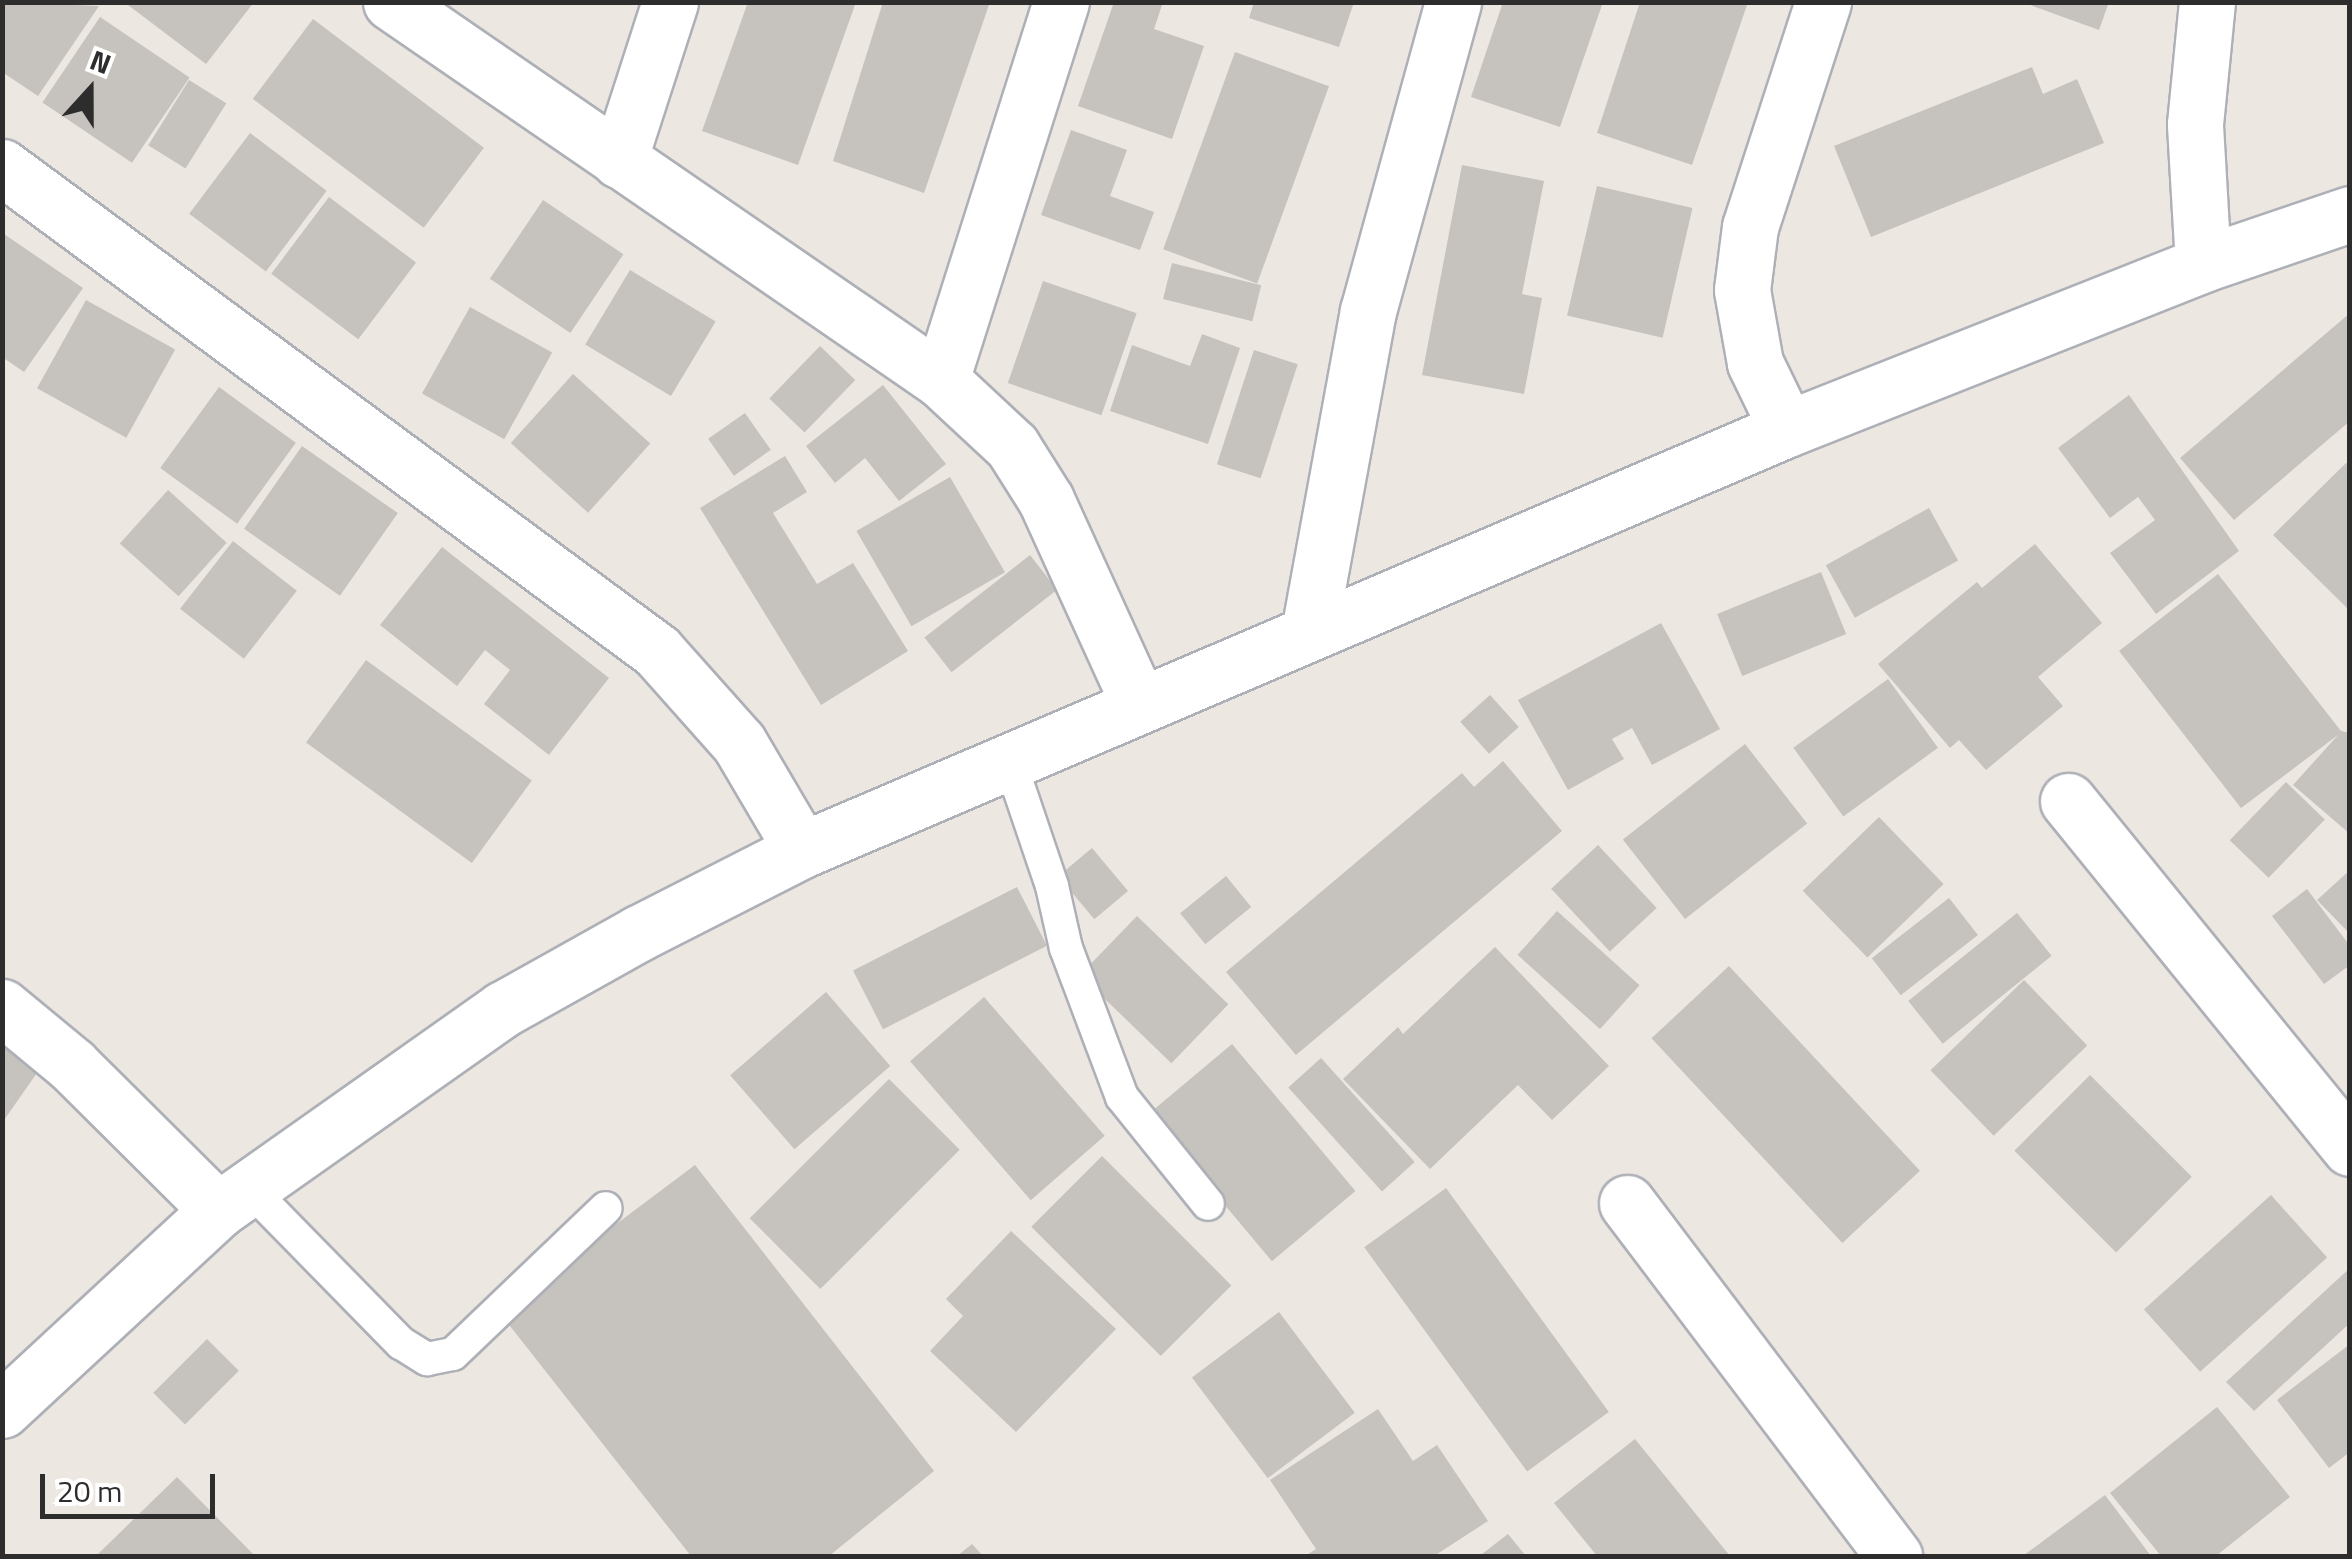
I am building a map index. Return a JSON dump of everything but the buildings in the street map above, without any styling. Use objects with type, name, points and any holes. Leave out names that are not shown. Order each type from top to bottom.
[{"type":"street","points":[[391,2],[941,380],[1012,446],[1046,500],[1139,704]]},
{"type":"street","points":[[619,160],[670,2]]},
{"type":"street","points":[[941,380],[1061,2]]},
{"type":"street","points":[[1309,632],[1368,311],[1453,2]]},
{"type":"street","points":[[1787,429],[1756,363],[1742,290],[1750,227],[1823,2]]},
{"type":"street","points":[[2202,264],[2194,124],[2206,2]]},
{"type":"street","points":[[2,167],[657,651],[739,743],[802,850]]},
{"type":"street","points":[[2,1410],[233,1198],[503,1008],[802,850],[1787,429],[2202,264],[2350,214]]},
{"type":"street","points":[[2068,801],[2350,1148]]},
{"type":"street","points":[[2,1007],[233,1198]]},
{"type":"street","points":[[1627,1204],[1894,1556]]},
{"type":"lane","points":[[1009,760],[1052,886],[1066,948],[1122,1098],[1208,1204]]},
{"type":"lane","points":[[233,1198],[401,1343],[427,1359],[454,1354],[606,1208]]}]
